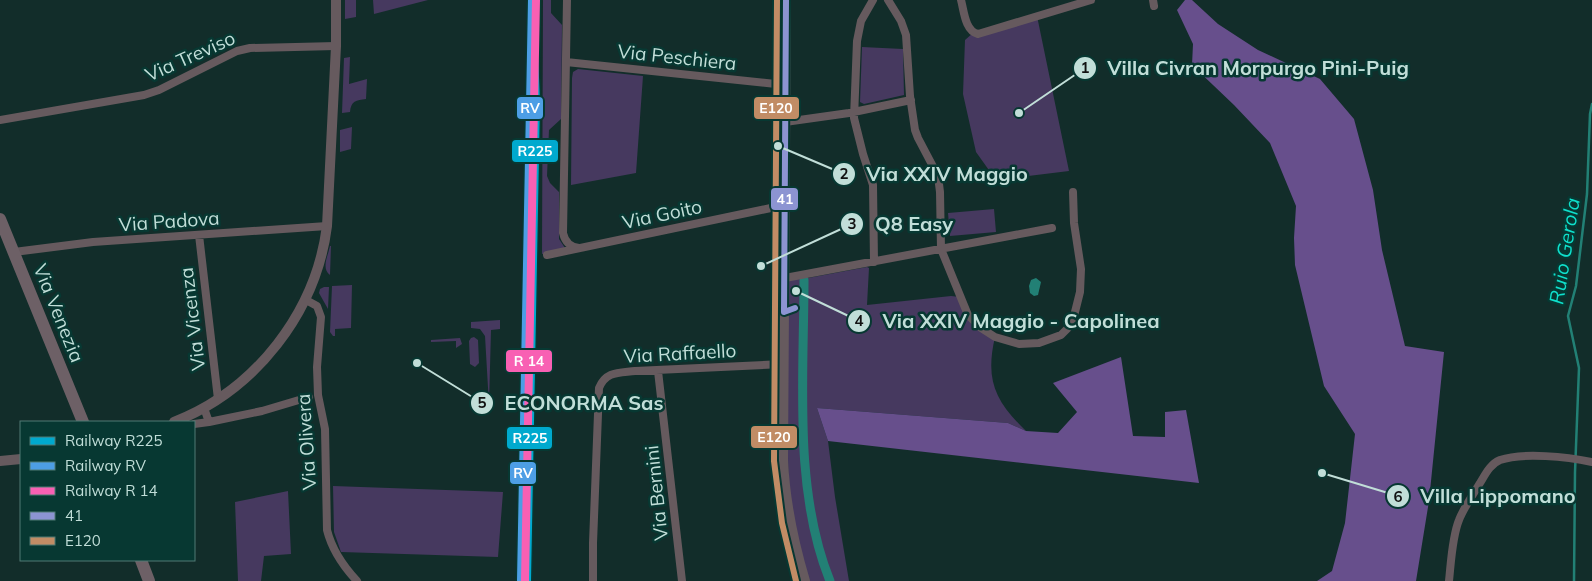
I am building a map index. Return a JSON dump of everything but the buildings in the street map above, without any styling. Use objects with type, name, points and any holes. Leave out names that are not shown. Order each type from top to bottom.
[{"type":"main road","name":"Via Venezia","points":[[0,219],[81,419]]},
{"type":"main road","points":[[141,561],[149,581]]},
{"type":"street","points":[[176,421],[218,399],[256,369],[282,337],[306,300],[320,264],[328,226],[336,46],[336,0]]},
{"type":"street","points":[[568,0],[563,233],[564,239],[569,245],[579,248]]},
{"type":"street","points":[[786,0],[783,364],[784,488],[791,528],[805,581]]},
{"type":"street","points":[[874,0],[866,12],[859,30],[854,112],[859,139],[873,185],[874,262]]},
{"type":"street","points":[[888,0],[901,21],[906,35],[911,100],[918,138],[938,176],[941,249],[968,315],[981,328],[995,337],[1028,345],[1061,335],[1073,320],[1080,292],[1081,269],[1075,232],[1073,192]]},
{"type":"street","points":[[961,0],[969,29],[978,34],[1091,0]]},
{"type":"street","name":"Via Treviso","points":[[0,120],[144,95],[159,90],[237,51],[250,48],[336,46]]},
{"type":"street","name":"Via Peschiera","points":[[566,62],[785,85]]},
{"type":"street","points":[[785,122],[854,112],[911,100]]},
{"type":"street","name":"Via Goito","points":[[547,255],[785,205]]},
{"type":"street","name":"Via Padova","points":[[14,252],[92,242],[328,226]]},
{"type":"street","points":[[785,278],[1052,228]]},
{"type":"street","name":"Via Vicenza","points":[[199,235],[218,399]]},
{"type":"street","name":"Via Olivera","points":[[306,300],[317,306],[321,317],[317,367],[318,395],[325,429],[328,530],[337,556],[357,581]]},
{"type":"street","name":"Via Raffaello","points":[[594,581],[593,543],[599,388],[608,375],[658,370],[783,364]]},
{"type":"street","name":"Via Bernini","points":[[658,370],[682,581]]},
{"type":"street","points":[[195,424],[262,411],[309,398]]},
{"type":"street","points":[[204,408],[208,422]]},
{"type":"street","points":[[1449,581],[1458,522],[1494,464],[1500,460],[1517,458],[1576,459],[1592,462]]},
{"type":"street","points":[[0,461],[20,459]]},
{"type":"shaded area","points":[[345,0],[356,0],[356,17],[345,19]]},
{"type":"shaded area","points":[[373,0],[428,0],[374,14]]},
{"type":"shaded area","points":[[543,0],[551,0],[551,13],[562,25],[561,119],[549,130],[547,176],[550,183],[559,192],[559,239],[565,248],[542,254]]},
{"type":"shaded area","points":[[1185,0],[1192,0],[1218,24],[1258,50],[1320,79],[1354,119],[1373,190],[1382,250],[1405,346],[1444,352],[1429,501],[1416,581],[1317,581],[1332,571],[1345,523],[1355,434],[1324,386],[1295,265],[1296,206],[1270,143],[1192,65],[1193,44],[1177,10]]},
{"type":"shaded area","points":[[1037,16],[1069,171],[996,180],[976,152],[963,94],[965,40],[973,33]]},
{"type":"shaded area","points":[[862,47],[903,49],[904,95],[864,104],[860,102]]},
{"type":"shaded area","points":[[350,57],[349,84],[367,79],[366,99],[355,102],[350,112],[342,113],[344,58]]},
{"type":"shaded area","points":[[578,69],[643,76],[636,173],[571,185],[572,78],[573,72]]},
{"type":"shaded area","points":[[352,127],[351,149],[340,152],[340,130]]},
{"type":"shaded area","points":[[994,209],[996,232],[950,236],[948,213]]},
{"type":"shaded area","points":[[330,246],[330,275],[327,272],[326,265]]},
{"type":"shaded area","points":[[869,268],[867,305],[951,296],[960,297],[968,315],[995,337],[991,366],[995,389],[1007,410],[1026,431],[1008,423],[817,408],[828,441],[849,581],[805,581],[789,520],[785,278],[801,274],[808,278]]},
{"type":"shaded area","points":[[1036,278],[1041,282],[1038,295],[1034,296],[1030,293],[1029,286],[1031,280]]},
{"type":"shaded area","points":[[352,285],[351,328],[335,329],[335,336],[333,336],[330,332],[332,286]]},
{"type":"shaded area","points":[[329,287],[328,309],[319,293],[320,289]]},
{"type":"shaded area","points":[[500,320],[500,329],[491,330],[489,405],[485,336],[480,329],[471,328],[471,322]]},
{"type":"shaded area","points":[[474,337],[478,340],[479,363],[475,367],[470,364],[469,341]]},
{"type":"shaded area","points":[[460,338],[462,344],[456,348],[456,341],[431,342],[431,340]]},
{"type":"shaded area","points":[[1121,357],[1133,436],[1165,437],[1165,412],[1186,410],[1199,483],[828,441],[817,408],[1008,423],[1026,431],[1058,433],[1077,412],[1053,383]]},
{"type":"shaded area","points":[[333,486],[503,492],[498,557],[341,552],[334,532]]},
{"type":"shaded area","points":[[288,491],[291,554],[264,556],[261,581],[238,581],[235,502]]},
{"type":"waterway","name":"Ruio Gerola","points":[[1574,581],[1575,472],[1579,368],[1568,316],[1576,286],[1587,194],[1592,104]]},
{"type":"waterway","points":[[804,280],[802,394],[806,471],[810,509],[818,546],[830,581]]},
{"type":"rail line","name":"RV","points":[[521,581],[532,0]]},
{"type":"rail line","name":"R225","points":[[527,581],[536,101],[532,8]]},
{"type":"transit line","points":[[525,581],[536,0]]},
{"type":"transit line","name":"E120","points":[[777,0],[774,461],[782,523],[796,581]]},
{"type":"transit line","name":"41","points":[[786,0],[784,312],[795,308]]},
{"type":"place","name":"Villa Civran Morpurgo Pini-Puig","points":[[1019,113]]},
{"type":"place","name":"Via XXIV Maggio","points":[[778,146]]},
{"type":"place","name":"Q8 Easy","points":[[761,266]]},
{"type":"place","name":"Via XXIV Maggio - Capolinea","points":[[796,291]]},
{"type":"place","name":"ECONORMA Sas","points":[[417,363]]},
{"type":"place","name":"Villa Lippomano","points":[[1322,473]]}]
